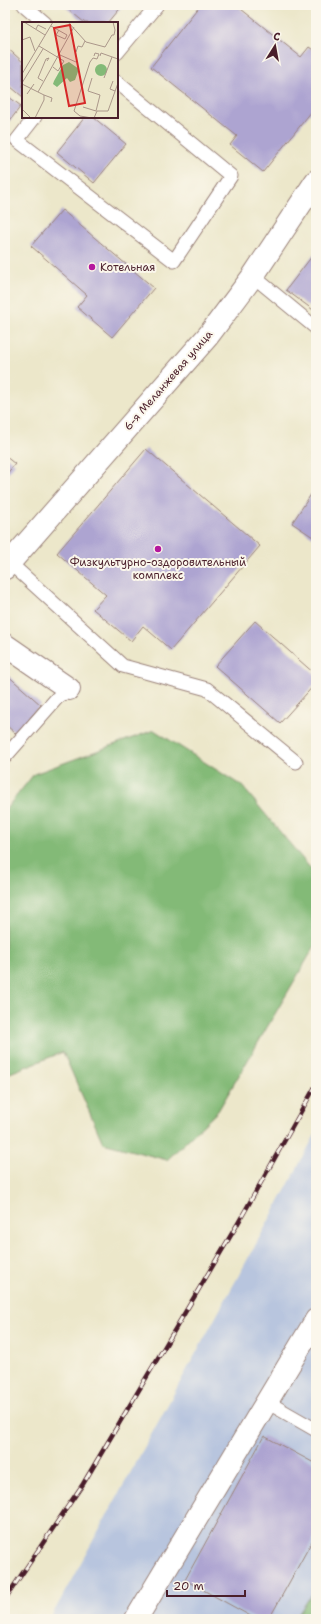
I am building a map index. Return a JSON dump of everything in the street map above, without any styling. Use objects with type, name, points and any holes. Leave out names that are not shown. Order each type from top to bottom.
[{"type":"street","name":"6-я Меланжевая улица","points":[[7,565],[208,336],[253,276],[316,180]]},
{"type":"street","points":[[5,645],[69,689]]},
{"type":"street","points":[[136,1619],[316,1320]]},
{"type":"lane","points":[[24,5],[44,22]]},
{"type":"lane","points":[[118,52],[157,5]]},
{"type":"lane","points":[[34,118],[17,140],[174,260],[231,176],[118,83]]},
{"type":"lane","points":[[253,276],[316,328]]},
{"type":"lane","points":[[7,565],[123,666],[207,688],[296,762]]},
{"type":"lane","points":[[5,757],[57,698],[69,689]]},
{"type":"lane","points":[[267,1402],[316,1430]]},
{"type":"shaded area","points":[[316,1133],[316,1619],[50,1619],[279,1202]]},
{"type":"green space","points":[[154,730],[242,786],[316,875],[316,944],[218,1111],[167,1160],[103,1143],[63,1052],[5,1075],[5,810],[34,774]]},
{"type":"green space","points":[[316,1588],[316,1619],[295,1619]]},
{"type":"building","points":[[63,5],[123,5],[109,22],[84,22]]},
{"type":"building","points":[[200,5],[236,5],[301,57],[309,47],[316,52],[316,106],[263,172],[230,145],[237,136],[151,67]]},
{"type":"building","points":[[5,46],[22,61],[22,96],[5,82]]},
{"type":"building","points":[[5,94],[21,106],[5,127]]},
{"type":"building","points":[[84,118],[94,118],[126,144],[94,183],[57,152]]},
{"type":"building","name":"Котельная","points":[[62,210],[154,288],[112,337],[77,307],[87,295],[31,246]]},
{"type":"building","points":[[316,251],[316,312],[286,290]]},
{"type":"building","name":"Физкультурно-оздоровительный комплекс","points":[[146,449],[260,546],[171,650],[143,626],[131,641],[93,609],[106,595],[57,553]]},
{"type":"building","points":[[5,456],[15,464],[5,476]]},
{"type":"building","points":[[316,487],[316,539],[292,523]]},
{"type":"building","points":[[255,621],[316,675],[316,683],[280,723],[215,666]]},
{"type":"building","points":[[5,673],[41,705],[16,734],[5,724]]},
{"type":"building","points":[[264,1436],[316,1464],[316,1534],[269,1619],[256,1619],[185,1580]]},
{"type":"railway","points":[[5,1599],[83,1484],[237,1225],[316,1085]]},
{"type":"place","name":"Котельная","points":[[92,267]]},
{"type":"place","name":"Физкультурно-оздоровительный комплекс","points":[[158,549]]}]
